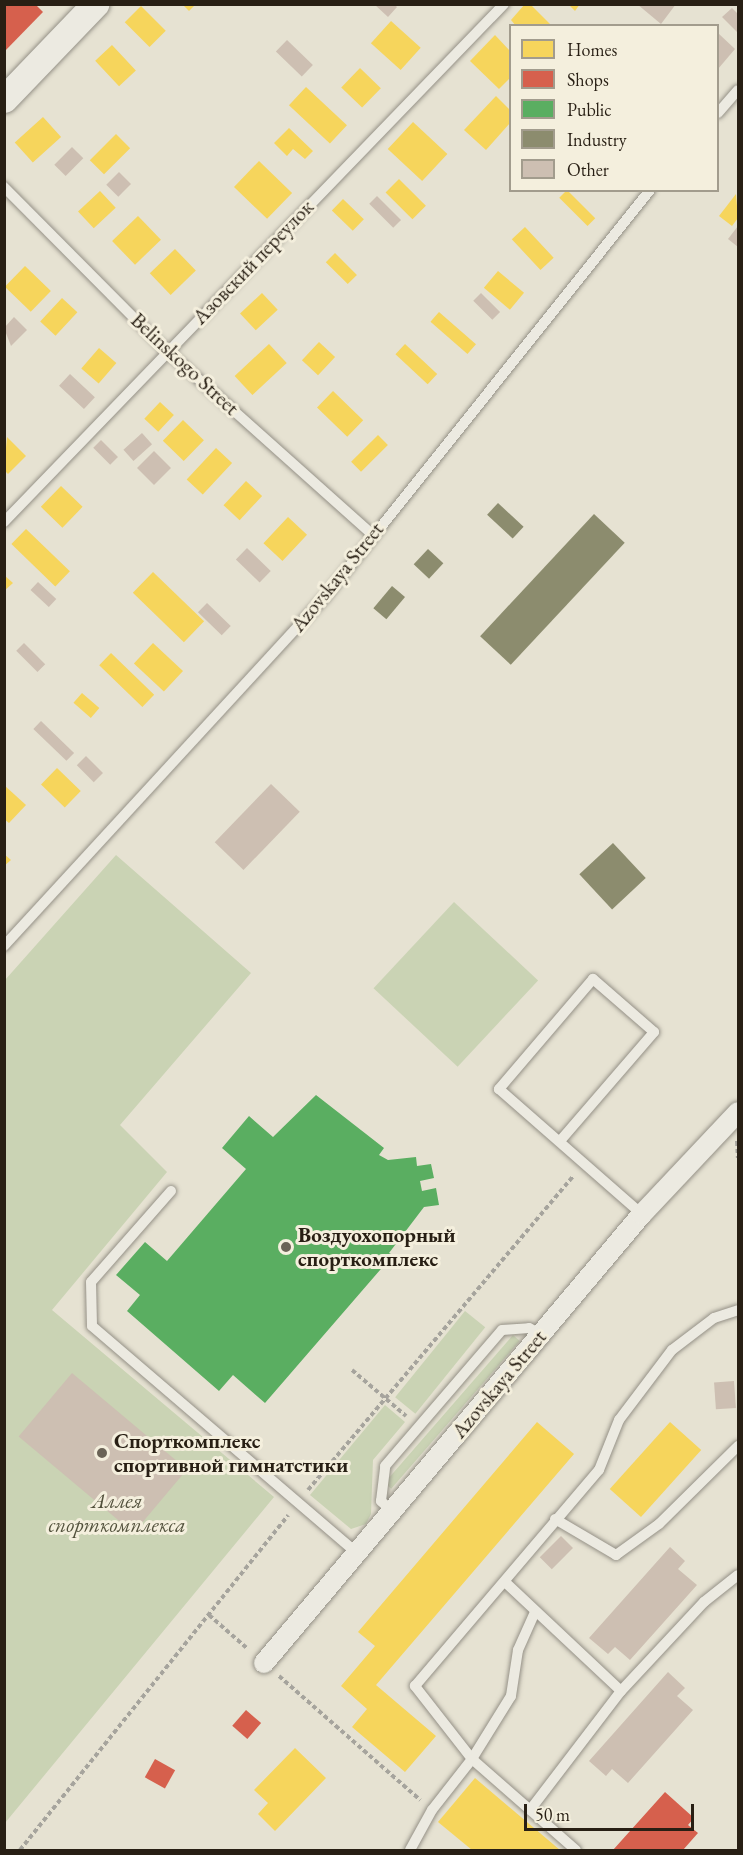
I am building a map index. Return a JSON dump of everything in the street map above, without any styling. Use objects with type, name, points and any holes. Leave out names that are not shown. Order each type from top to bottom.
[{"type":"main road","points":[[4,99],[95,4]]},
{"type":"street","name":"Azovskaya Street","points":[[264,1663],[642,1214],[738,1112]]},
{"type":"lane","name":"Азовский переулок","points":[[4,522],[504,4]]},
{"type":"lane","points":[[719,111],[738,90]]},
{"type":"lane","name":"Belinskogo Street","points":[[4,187],[167,351],[372,534]]},
{"type":"lane","name":"Azovskaya Street","points":[[4,946],[326,597],[372,534],[648,192]]},
{"type":"lane","points":[[560,1142],[654,1032],[593,979],[499,1089],[642,1214]]},
{"type":"lane","points":[[171,1191],[91,1282],[92,1326],[357,1553]]},
{"type":"lane","points":[[576,1851],[472,1760],[415,1686],[598,1470],[619,1420],[672,1350],[714,1318],[738,1310]]},
{"type":"lane","points":[[392,1511],[381,1501],[385,1466],[418,1426],[502,1330],[529,1329],[541,1334]]},
{"type":"lane","points":[[555,1519],[616,1555],[659,1524],[738,1446]]},
{"type":"lane","points":[[530,1810],[621,1691],[704,1602],[738,1575]]},
{"type":"lane","points":[[505,1582],[621,1691]]},
{"type":"lane","points":[[410,1851],[432,1810],[472,1760],[511,1696],[518,1650],[535,1612]]},
{"type":"path","points":[[352,1370],[418,1426]]},
{"type":"path","points":[[210,1615],[432,1810]]},
{"type":"green space","name":"Аллея спорткомплекса","points":[[116,855],[251,973],[120,1125],[167,1172],[52,1310],[274,1497],[5,1823],[5,980]]},
{"type":"green space","points":[[454,902],[538,980],[458,1067],[374,988]]},
{"type":"green space","points":[[465,1311],[485,1327],[415,1414],[395,1397]]},
{"type":"green space","points":[[513,1335],[520,1341],[391,1489],[384,1483]]},
{"type":"green space","points":[[385,1405],[405,1422],[373,1460],[371,1514],[366,1524],[351,1529],[310,1495]]},
{"type":"building: Homes","points":[[182,4],[196,4],[189,11]]},
{"type":"building: Homes","points":[[525,4],[530,4],[550,24],[514,24],[511,20]]},
{"type":"building: Homes","points":[[568,4],[580,4],[575,11]]},
{"type":"building: Homes","points":[[141,6],[166,31],[149,47],[125,22]]},
{"type":"building: Homes","points":[[391,21],[421,48],[401,70],[371,43]]},
{"type":"building: Homes","points":[[495,35],[509,50],[509,79],[499,89],[470,61]]},
{"type":"building: Homes","points":[[112,45],[136,71],[119,86],[95,61]]},
{"type":"building: Homes","points":[[360,68],[381,88],[362,108],[341,87]]},
{"type":"building: Homes","points":[[306,87],[347,125],[330,143],[289,105]]},
{"type":"building: Homes","points":[[496,96],[509,109],[509,124],[486,150],[464,130]]},
{"type":"building: Homes","points":[[43,117],[61,137],[33,162],[15,142]]},
{"type":"building: Homes","points":[[413,122],[447,154],[422,181],[388,149]]},
{"type":"building: Homes","points":[[289,128],[313,151],[305,159],[293,149],[287,156],[274,143]]},
{"type":"building: Homes","points":[[116,134],[130,148],[104,174],[90,160]]},
{"type":"building: Homes","points":[[259,161],[292,193],[267,219],[234,187]]},
{"type":"building: Homes","points":[[399,179],[426,206],[412,219],[386,192]]},
{"type":"building: Homes","points":[[100,191],[116,208],[94,228],[78,211]]},
{"type":"building: Homes","points":[[565,192],[569,192],[595,218],[588,226],[559,198]]},
{"type":"building: Homes","points":[[736,194],[738,218],[732,226],[719,216]]},
{"type":"building: Homes","points":[[343,199],[364,219],[353,231],[332,211]]},
{"type":"building: Homes","points":[[138,216],[161,240],[135,265],[112,241]]},
{"type":"building: Homes","points":[[525,227],[554,258],[540,270],[512,239]]},
{"type":"building: Homes","points":[[175,249],[196,271],[171,295],[150,273]]},
{"type":"building: Homes","points":[[335,253],[357,275],[348,284],[326,262]]},
{"type":"building: Homes","points":[[25,266],[51,291],[31,312],[5,287]]},
{"type":"building: Homes","points":[[498,271],[524,293],[510,310],[484,288]]},
{"type":"building: Homes","points":[[262,293],[278,310],[256,330],[240,313]]},
{"type":"building: Homes","points":[[62,298],[77,312],[56,336],[40,321]]},
{"type":"building: Homes","points":[[439,312],[476,344],[467,354],[430,322]]},
{"type":"building: Homes","points":[[319,342],[335,357],[318,375],[302,360]]},
{"type":"building: Homes","points":[[269,344],[287,363],[252,395],[235,376]]},
{"type":"building: Homes","points":[[405,344],[437,374],[428,384],[395,354]]},
{"type":"building: Homes","points":[[99,348],[116,363],[99,383],[81,368]]},
{"type":"building: Homes","points":[[333,391],[363,420],[347,437],[317,408]]},
{"type":"building: Homes","points":[[160,402],[174,415],[158,432],[144,419]]},
{"type":"building: Homes","points":[[183,420],[204,440],[184,461],[163,441]]},
{"type":"building: Homes","points":[[378,435],[388,445],[361,472],[351,462]]},
{"type":"building: Homes","points":[[7,437],[26,456],[8,474],[4,470]]},
{"type":"building: Homes","points":[[216,448],[232,463],[203,494],[187,479]]},
{"type":"building: Homes","points":[[246,481],[262,496],[240,520],[223,505]]},
{"type":"building: Homes","points":[[61,486],[83,507],[62,528],[41,507]]},
{"type":"building: Homes","points":[[288,517],[307,535],[282,561],[263,543]]},
{"type":"building: Homes","points":[[26,529],[70,571],[55,586],[11,544]]},
{"type":"building: Homes","points":[[153,572],[204,621],[184,642],[133,593]]},
{"type":"building: Homes","points":[[4,575],[13,583],[4,591]]},
{"type":"building: Homes","points":[[153,643],[183,671],[164,691],[134,663]]},
{"type":"building: Homes","points":[[111,653],[154,695],[142,707],[99,665]]},
{"type":"building: Homes","points":[[82,693],[99,708],[91,718],[73,703]]},
{"type":"building: Homes","points":[[57,768],[81,791],[65,807],[41,785]]},
{"type":"building: Homes","points":[[4,785],[26,805],[9,823],[4,819]]},
{"type":"building: Homes","points":[[4,854],[11,860],[4,866]]},
{"type":"building: Homes","points":[[537,1422],[574,1454],[376,1685],[436,1736],[405,1772],[352,1727],[367,1709],[341,1686],[375,1646],[358,1632]]},
{"type":"building: Homes","points":[[670,1422],[701,1450],[641,1517],[610,1489]]},
{"type":"building: Homes","points":[[295,1748],[326,1778],[275,1831],[258,1814],[268,1803],[254,1790]]},
{"type":"building: Homes","points":[[475,1778],[560,1850],[472,1850],[438,1822]]},
{"type":"building: Shops","points":[[4,4],[35,4],[43,12],[4,52]]},
{"type":"building: Shops","points":[[246,1710],[261,1723],[247,1739],[232,1726]]},
{"type":"building: Shops","points":[[155,1759],[175,1770],[165,1789],[145,1777]]},
{"type":"building: Shops","points":[[665,1792],[694,1818],[688,1825],[698,1833],[683,1850],[613,1850]]},
{"type":"building: Public","name":"Воздуохопорный спорткомплекс","points":[[316,1095],[384,1148],[379,1155],[388,1160],[416,1157],[417,1166],[431,1164],[434,1178],[420,1181],[422,1191],[436,1188],[439,1205],[424,1207],[389,1253],[393,1255],[265,1403],[233,1375],[219,1391],[127,1311],[140,1295],[116,1275],[145,1242],[167,1261],[246,1169],[222,1148],[249,1116],[273,1137]]},
{"type":"building: Industry","points":[[498,503],[524,527],[513,539],[487,515]]},
{"type":"building: Industry","points":[[594,514],[625,543],[511,665],[480,636]]},
{"type":"building: Industry","points":[[428,549],[443,563],[429,579],[414,564]]},
{"type":"building: Industry","points":[[392,586],[405,597],[386,619],[373,608]]},
{"type":"building: Industry","points":[[613,843],[646,878],[612,909],[579,874]]},
{"type":"building: Other","points":[[374,4],[394,4],[397,7],[388,17]]},
{"type":"building: Other","points":[[637,4],[676,4],[661,24]]},
{"type":"building: Other","points":[[732,8],[738,14],[738,33],[722,17]]},
{"type":"building: Other","points":[[719,34],[735,49],[719,68]]},
{"type":"building: Other","points":[[287,40],[313,65],[302,77],[276,52]]},
{"type":"building: Other","points":[[72,147],[83,158],[66,176],[54,165]]},
{"type":"building: Other","points":[[119,172],[131,184],[118,197],[106,185]]},
{"type":"building: Other","points":[[377,196],[401,220],[393,228],[369,204]]},
{"type":"building: Other","points":[[738,226],[738,247],[728,239]]},
{"type":"building: Other","points":[[481,293],[500,312],[492,320],[473,301]]},
{"type":"building: Other","points":[[14,317],[27,330],[11,346],[4,328]]},
{"type":"building: Other","points":[[70,374],[95,397],[84,409],[59,386]]},
{"type":"building: Other","points":[[142,433],[152,444],[133,461],[123,450]]},
{"type":"building: Other","points":[[101,440],[118,457],[110,465],[93,448]]},
{"type":"building: Other","points":[[154,451],[171,468],[154,485],[137,468]]},
{"type":"building: Other","points":[[247,548],[271,571],[260,582],[236,560]]},
{"type":"building: Other","points":[[38,582],[56,599],[49,607],[30,590]]},
{"type":"building: Other","points":[[207,603],[231,626],[222,635],[198,612]]},
{"type":"building: Other","points":[[24,643],[45,664],[37,672],[16,651]]},
{"type":"building: Other","points":[[41,721],[74,753],[66,761],[33,729]]},
{"type":"building: Other","points":[[86,756],[103,773],[94,782],[77,765]]},
{"type":"building: Other","points":[[271,784],[300,812],[244,870],[215,842]]},
{"type":"building: Other","name":"Спорткомплекс спортивной гимнатстики","points":[[72,1373],[187,1469],[134,1533],[19,1437]]},
{"type":"building: Other","points":[[734,1381],[736,1408],[716,1409],[714,1382]]},
{"type":"building: Other","points":[[561,1536],[573,1548],[552,1569],[540,1557]]},
{"type":"building: Other","points":[[670,1547],[685,1561],[678,1569],[697,1585],[630,1660],[615,1647],[608,1654],[589,1638]]},
{"type":"building: Other","points":[[668,1672],[685,1688],[677,1696],[693,1710],[628,1783],[612,1769],[606,1776],[589,1761]]},
{"type":"place","name":"Воздуохопорный спорткомплекс","points":[[286,1247]]},
{"type":"place","name":"Спорткомплекс спортивной гимнатстики","points":[[102,1453]]}]
